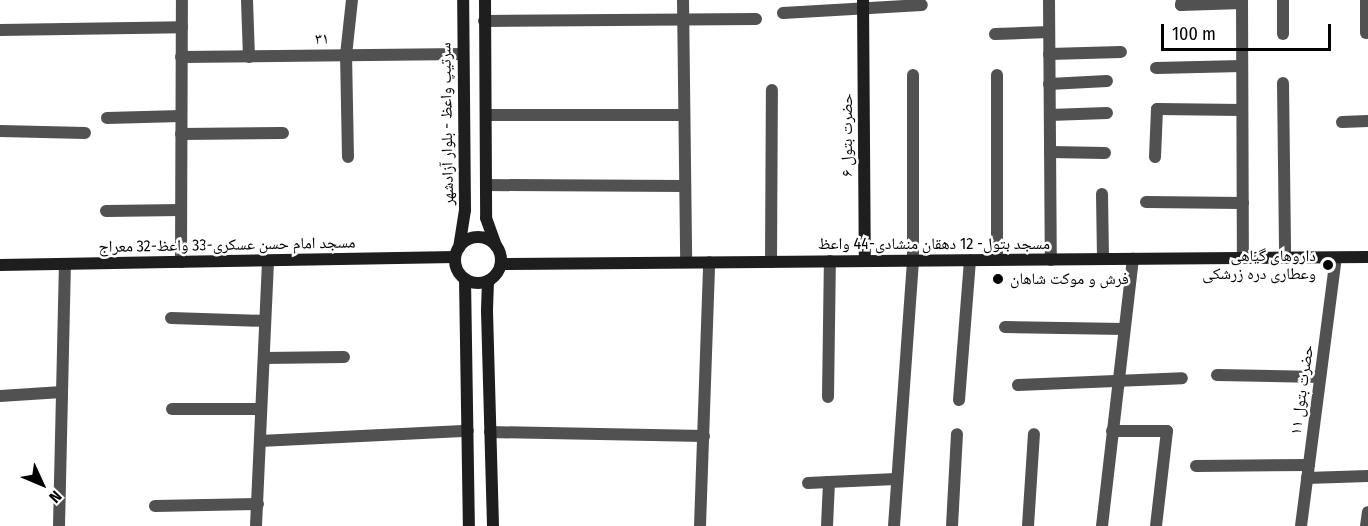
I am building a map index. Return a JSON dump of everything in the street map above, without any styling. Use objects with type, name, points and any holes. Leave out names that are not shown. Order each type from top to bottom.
[{"type":"street","points":[[181,262],[182,0]]},
{"type":"street","points":[[247,0],[249,57]]},
{"type":"street","points":[[348,157],[346,55],[352,0]]},
{"type":"street","name":"سرتیپ واعظ - بلوار آزادشهر","points":[[457,253],[465,210],[463,0]]},
{"type":"street","points":[[485,0],[486,218],[496,246],[501,264],[499,271],[488,281],[477,283],[465,279],[457,270],[457,253],[464,243],[477,237],[491,241],[496,246]]},
{"type":"street","points":[[683,0],[686,262]]},
{"type":"street","points":[[1049,0],[1051,260]]},
{"type":"street","points":[[1182,0],[1181,5],[1242,1],[1243,258]]},
{"type":"street","points":[[1282,0],[1283,34]]},
{"type":"street","points":[[1366,0],[1366,33]]},
{"type":"street","points":[[783,14],[863,4],[922,5]]},
{"type":"street","name":"حضرت بتول ۶","points":[[863,4],[865,261]]},
{"type":"street","points":[[484,21],[756,19]]},
{"type":"street","points":[[0,30],[182,27]]},
{"type":"street","points":[[995,34],[1049,33]]},
{"type":"street","points":[[1049,54],[1121,52]]},
{"type":"street","name":"۳۱","points":[[181,57],[463,54]]},
{"type":"street","points":[[1156,68],[1242,66]]},
{"type":"street","points":[[894,526],[914,261],[913,75]]},
{"type":"street","points":[[997,75],[997,260]]},
{"type":"street","points":[[1049,84],[1107,81]]},
{"type":"street","points":[[1283,83],[1285,258]]},
{"type":"street","points":[[771,262],[772,90]]},
{"type":"street","points":[[1155,157],[1157,110],[1242,110]]},
{"type":"street","points":[[1050,115],[1107,113]]},
{"type":"street","points":[[486,115],[684,115]]},
{"type":"street","points":[[107,118],[181,116]]},
{"type":"street","points":[[1342,122],[1368,121]]},
{"type":"street","points":[[0,131],[85,133]]},
{"type":"street","points":[[181,134],[284,133]]},
{"type":"street","points":[[1050,152],[1105,153]]},
{"type":"street","points":[[486,185],[685,186]]},
{"type":"street","points":[[1102,194],[1103,260]]},
{"type":"street","points":[[1146,202],[1243,203]]},
{"type":"street","points":[[106,211],[181,210]]},
{"type":"street","name":"مسجد امام حسن عسکری-33 واعظ-32 معراج","points":[[0,265],[268,261],[457,253]]},
{"type":"street","name":"مسجد بتول- 12 دهقان منشادی-44 واعظ","points":[[501,264],[1368,257]]},
{"type":"street","name":"حضرت بتول ۱۱","points":[[1300,526],[1336,258]]},
{"type":"street","points":[[1102,526],[1133,259]]},
{"type":"street","points":[[959,400],[970,260]]},
{"type":"street","points":[[256,526],[268,261]]},
{"type":"street","points":[[828,397],[830,261]]},
{"type":"street","points":[[700,526],[710,262]]},
{"type":"street","points":[[59,526],[65,264]]},
{"type":"street","points":[[465,279],[469,526]]},
{"type":"street","points":[[488,281],[493,526]]},
{"type":"street","points":[[171,318],[265,321]]},
{"type":"street","points":[[1005,327],[1124,329]]},
{"type":"street","points":[[264,358],[344,357]]},
{"type":"street","points":[[1217,375],[1320,377]]},
{"type":"street","points":[[1018,385],[1182,378]]},
{"type":"street","points":[[0,396],[62,392]]},
{"type":"street","points":[[172,409],[261,409]]},
{"type":"street","points":[[260,441],[468,431]]},
{"type":"street","points":[[1112,431],[1167,431],[1156,526]]},
{"type":"street","points":[[490,432],[704,436]]},
{"type":"street","points":[[952,526],[957,434]]},
{"type":"street","points":[[1028,526],[1034,434]]},
{"type":"street","points":[[1196,466],[1309,465]]},
{"type":"street","points":[[1307,478],[1368,476]]},
{"type":"street","points":[[808,483],[896,478]]},
{"type":"street","points":[[827,526],[830,482]]},
{"type":"street","points":[[156,506],[258,504]]},
{"type":"street","points":[[1366,526],[1368,512]]},
{"type":"place","name":"داروهای گیاهی وعطاری دره زرشکی","points":[[1328,265]]},
{"type":"place","name":"فرش و موکت شاهان","points":[[998,279]]}]
